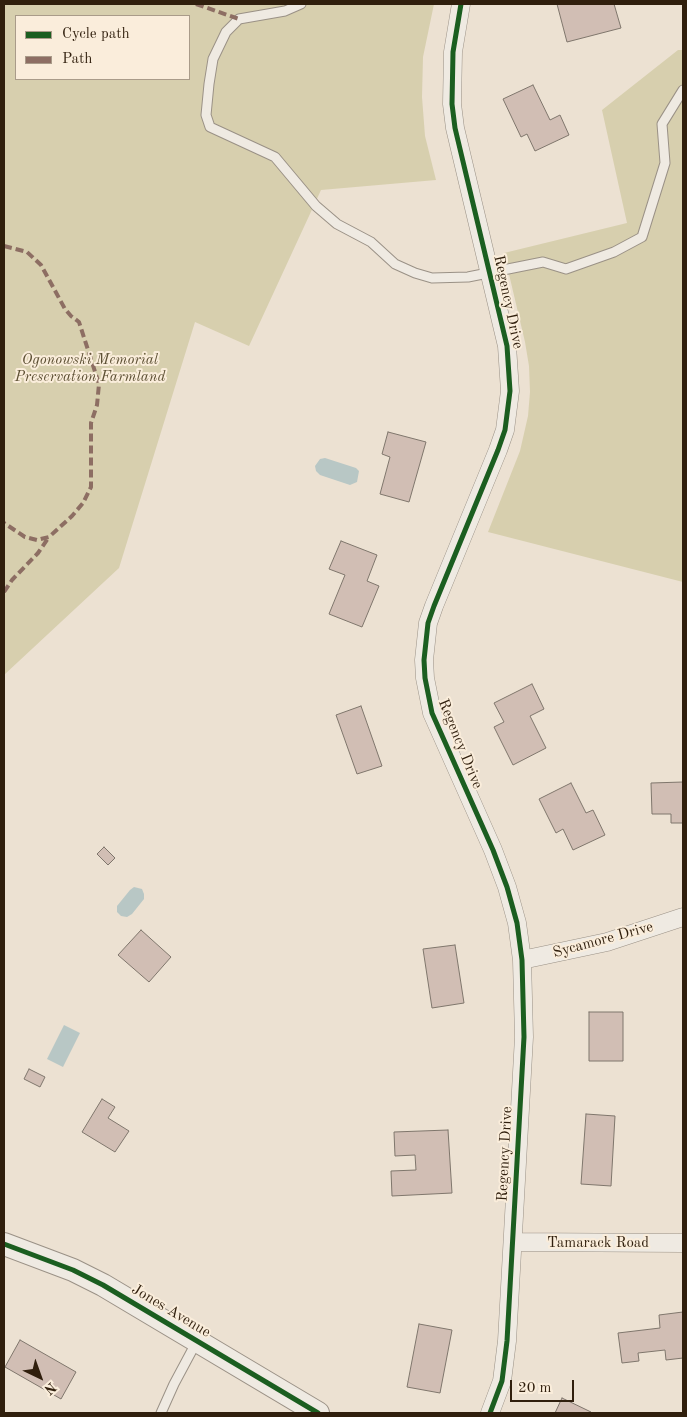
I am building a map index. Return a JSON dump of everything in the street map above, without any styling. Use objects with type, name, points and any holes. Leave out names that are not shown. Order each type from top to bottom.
[{"type":"street","name":"Regency Drive","points":[[461,4],[453,52],[452,104],[455,128],[490,272],[506,346],[510,382],[505,430],[440,588],[428,623],[424,660],[425,678],[432,713],[493,850],[507,887],[516,923],[522,960],[524,1037],[505,1362],[502,1381],[490,1413]]},
{"type":"street","name":"Sycamore Drive","points":[[522,960],[607,942],[683,917]]},
{"type":"street","name":"Tamarack Road","points":[[513,1242],[683,1243]]},
{"type":"street","name":"Jones Avenue","points":[[4,1244],[74,1270],[95,1281],[318,1413]]},
{"type":"lane","points":[[301,4],[284,11],[239,18],[226,32],[213,59],[206,115],[210,127],[275,157],[316,206],[337,224],[371,242],[395,264],[414,273],[432,278],[468,277],[543,262],[566,269],[614,252],[642,237],[665,163],[662,124],[683,90]]},
{"type":"lane","points":[[161,1413],[174,1384],[198,1341]]},
{"type":"green space","name":"Ogonowski Memorial Preservation Farmland","points":[[4,4],[434,4],[423,57],[422,97],[425,136],[436,180],[321,190],[249,346],[195,322],[119,568],[4,675]]},
{"type":"green space","points":[[678,50],[683,50],[683,582],[488,532],[520,451],[528,416],[530,392],[529,366],[525,342],[504,253],[627,223],[602,110]]},
{"type":"shaded area","points":[[325,458],[356,468],[359,471],[357,482],[350,485],[320,475],[316,471],[315,466],[320,459]]},
{"type":"shaded area","points":[[134,887],[142,889],[144,899],[132,914],[127,917],[121,916],[117,912],[117,906]]},
{"type":"shaded area","points":[[64,1025],[80,1033],[63,1067],[47,1059]]},
{"type":"building","points":[[557,4],[614,4],[621,28],[567,42]]},
{"type":"building","points":[[533,85],[550,120],[560,115],[569,135],[535,151],[527,134],[521,137],[503,99]]},
{"type":"building","points":[[388,432],[426,442],[409,502],[380,494],[390,457],[382,454]]},
{"type":"building","points":[[341,541],[377,555],[367,581],[379,586],[362,627],[329,614],[345,575],[329,569]]},
{"type":"building","points":[[532,684],[544,709],[530,716],[546,748],[513,765],[494,727],[504,722],[494,703]]},
{"type":"building","points":[[361,706],[382,766],[357,774],[336,715]]},
{"type":"building","points":[[683,782],[683,823],[671,823],[671,814],[652,814],[651,783]]},
{"type":"building","points":[[571,783],[586,813],[593,810],[605,835],[573,850],[563,829],[556,833],[539,799]]},
{"type":"building","points":[[104,847],[115,858],[108,865],[97,854]]},
{"type":"building","points":[[141,930],[171,957],[149,982],[118,955]]},
{"type":"building","points":[[455,945],[464,1003],[432,1008],[423,949]]},
{"type":"building","points":[[589,1012],[623,1012],[623,1061],[589,1061]]},
{"type":"building","points":[[29,1069],[45,1077],[40,1087],[24,1079]]},
{"type":"building","points":[[102,1099],[115,1107],[108,1118],[129,1131],[115,1152],[82,1132]]},
{"type":"building","points":[[586,1114],[615,1116],[611,1186],[581,1184]]},
{"type":"building","points":[[448,1130],[452,1193],[392,1196],[391,1171],[416,1170],[415,1155],[395,1156],[394,1132]]},
{"type":"building","points":[[683,1312],[683,1358],[666,1360],[665,1350],[638,1353],[639,1361],[622,1363],[618,1333],[660,1328],[659,1315]]},
{"type":"building","points":[[419,1324],[452,1330],[440,1393],[407,1387]]},
{"type":"building","points":[[20,1340],[76,1372],[61,1399],[5,1367]]},
{"type":"building","points":[[562,1398],[591,1412],[555,1413]]},
{"type":"marked path","points":[[196,4],[239,19]]},
{"type":"marked path","points":[[4,246],[27,252],[41,265],[65,309],[79,322],[99,384],[97,405],[91,423],[91,487],[83,503],[49,537],[37,540],[25,537],[4,523]]},
{"type":"marked path","points":[[4,592],[12,580],[38,553],[49,537]]},
{"type":"cycle path","points":[[461,4],[453,52],[452,104],[455,128],[507,346],[510,391],[505,430],[498,450],[428,623],[424,660],[425,678],[432,713],[493,850],[507,887],[517,923],[522,960],[524,1037],[507,1341],[502,1381],[490,1413]]},
{"type":"cycle path","points":[[4,1244],[73,1270],[103,1285],[318,1413]]}]
